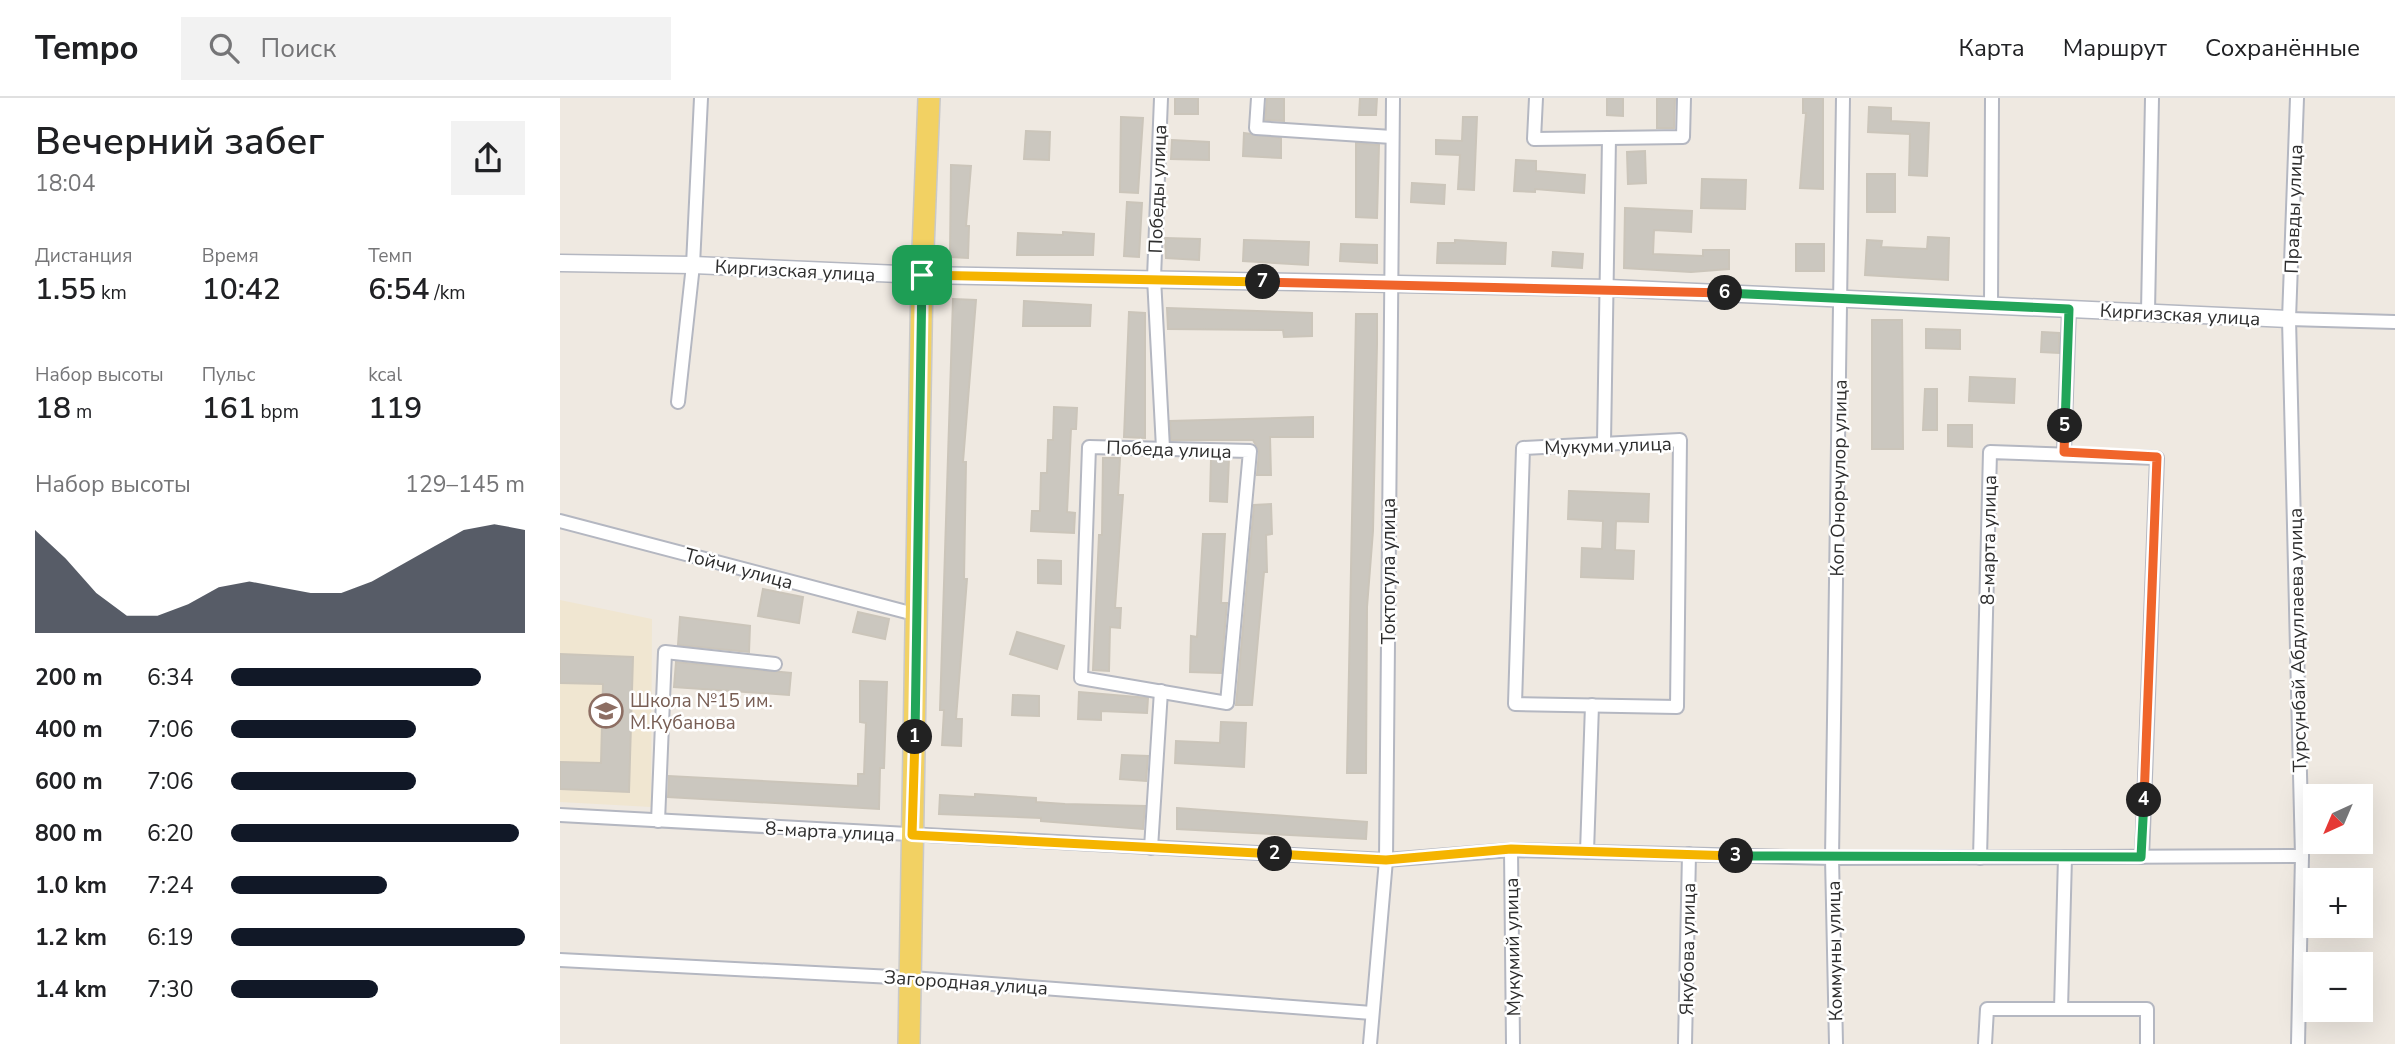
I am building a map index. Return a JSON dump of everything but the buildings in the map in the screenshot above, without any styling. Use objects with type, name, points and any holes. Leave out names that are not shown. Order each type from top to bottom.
[{"type":"main road","points":[[909,1044],[922,275],[929,98]]},
{"type":"street","points":[[678,402],[694,265],[701,98]]},
{"type":"street","name":"Победы улица","points":[[1161,98],[1154,278],[1163,448]]},
{"type":"street","points":[[1258,98],[1256,128],[1392,136]]},
{"type":"street","name":"Токтогула улица","points":[[1370,1044],[1386,860],[1393,98]]},
{"type":"street","points":[[1536,98],[1534,139],[1683,137],[1684,98]]},
{"type":"street","name":"Коп Онорчулор улица","points":[[1832,858],[1843,98]]},
{"type":"street","points":[[1991,305],[1992,98]]},
{"type":"street","points":[[2148,312],[2152,98]]},
{"type":"street","name":"Правды улица","points":[[2289,319],[2297,98]]},
{"type":"street","points":[[1604,442],[1609,138]]},
{"type":"street","name":"Киргизская улица","points":[[560,263],[694,265],[922,275],[1154,278],[1390,286],[1608,288],[2289,319]]},
{"type":"street","points":[[2064,452],[2069,309]]},
{"type":"street","points":[[2289,319],[2395,322]]},
{"type":"street","name":"Турсунбай Абдуллаева улица","points":[[2289,319],[2301,856],[2298,1044]]},
{"type":"street","name":"Мукуми улица","points":[[1680,440],[1676,706],[1592,705],[1515,704],[1523,448],[1680,440]]},
{"type":"street","name":"Победа улица","points":[[1089,447],[1163,448],[1251,451],[1227,703],[1081,678],[1089,447]]},
{"type":"street","name":"8-марта улица","points":[[1980,858],[1990,452],[2064,452],[2157,457],[2141,857]]},
{"type":"street","name":"Тойчи улица","points":[[560,522],[918,615]]},
{"type":"street","points":[[658,821],[665,652],[775,664]]},
{"type":"street","points":[[1152,848],[1161,691]]},
{"type":"street","points":[[1587,852],[1592,705]]},
{"type":"street","name":"8-марта улица","points":[[560,815],[1386,860],[1511,849],[1832,858],[2301,856]]},
{"type":"street","name":"Мукумий улица","points":[[1511,849],[1513,1044]]},
{"type":"street","name":"Якубова улица","points":[[1685,1044],[1689,854]]},
{"type":"street","points":[[2061,1009],[2065,857]]},
{"type":"street","name":"Коммуны улица","points":[[1832,858],[1836,1044]]},
{"type":"street","name":"Загородная улица","points":[[560,960],[912,978],[1372,1013]]},
{"type":"street","points":[[1985,1044],[1987,1009],[2147,1009],[2147,1044]]},
{"type":"shaded area","name":"Школа №15 им. М.Кубанова","points":[[560,600],[652,619],[651,807],[560,802]]},
{"type":"place","name":"Школа №15 им. М.Кубанова","points":[[606,711]]},
{"type":"route","points":[[922,275],[1154,278],[1390,286],[1608,288],[2069,309],[2064,452],[2157,457],[2141,857],[1832,858],[1511,849],[1386,860],[912,835],[922,275]]}]
